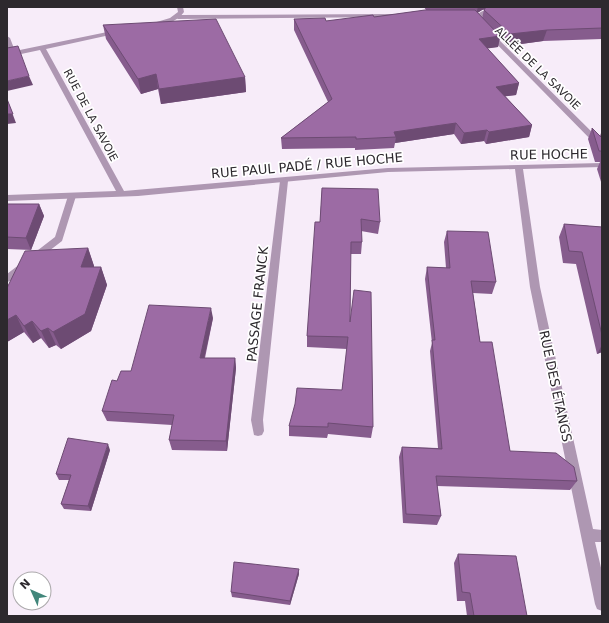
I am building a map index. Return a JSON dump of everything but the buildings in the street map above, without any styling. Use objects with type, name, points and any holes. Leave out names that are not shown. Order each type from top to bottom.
[{"type":"street","points":[[178,17],[182,12],[180,7]]},
{"type":"street","name":"ALLÉE DE LA SAVOIE","points":[[519,7],[494,9],[474,17],[481,27],[602,146]]},
{"type":"street","points":[[148,25],[178,17],[401,16]]},
{"type":"street","points":[[7,38],[10,55],[126,30]]},
{"type":"street","name":"RUE DE LA SAVOIE","points":[[42,47],[121,193]]},
{"type":"street","name":"RUE HOCHE","points":[[496,167],[602,165]]},
{"type":"street","name":"RUE PAUL PADÉ / RUE HOCHE","points":[[7,198],[138,193],[284,181],[388,170],[496,167]]},
{"type":"street","name":"RUE DES ÉTANGS","points":[[519,167],[535,287],[602,604]]},
{"type":"street","name":"PASSAGE FRANCK","points":[[258,431],[257,420],[284,181]]},
{"type":"street","points":[[7,279],[59,239],[72,196]]},
{"type":"street","points":[[587,535],[602,536]]}]
